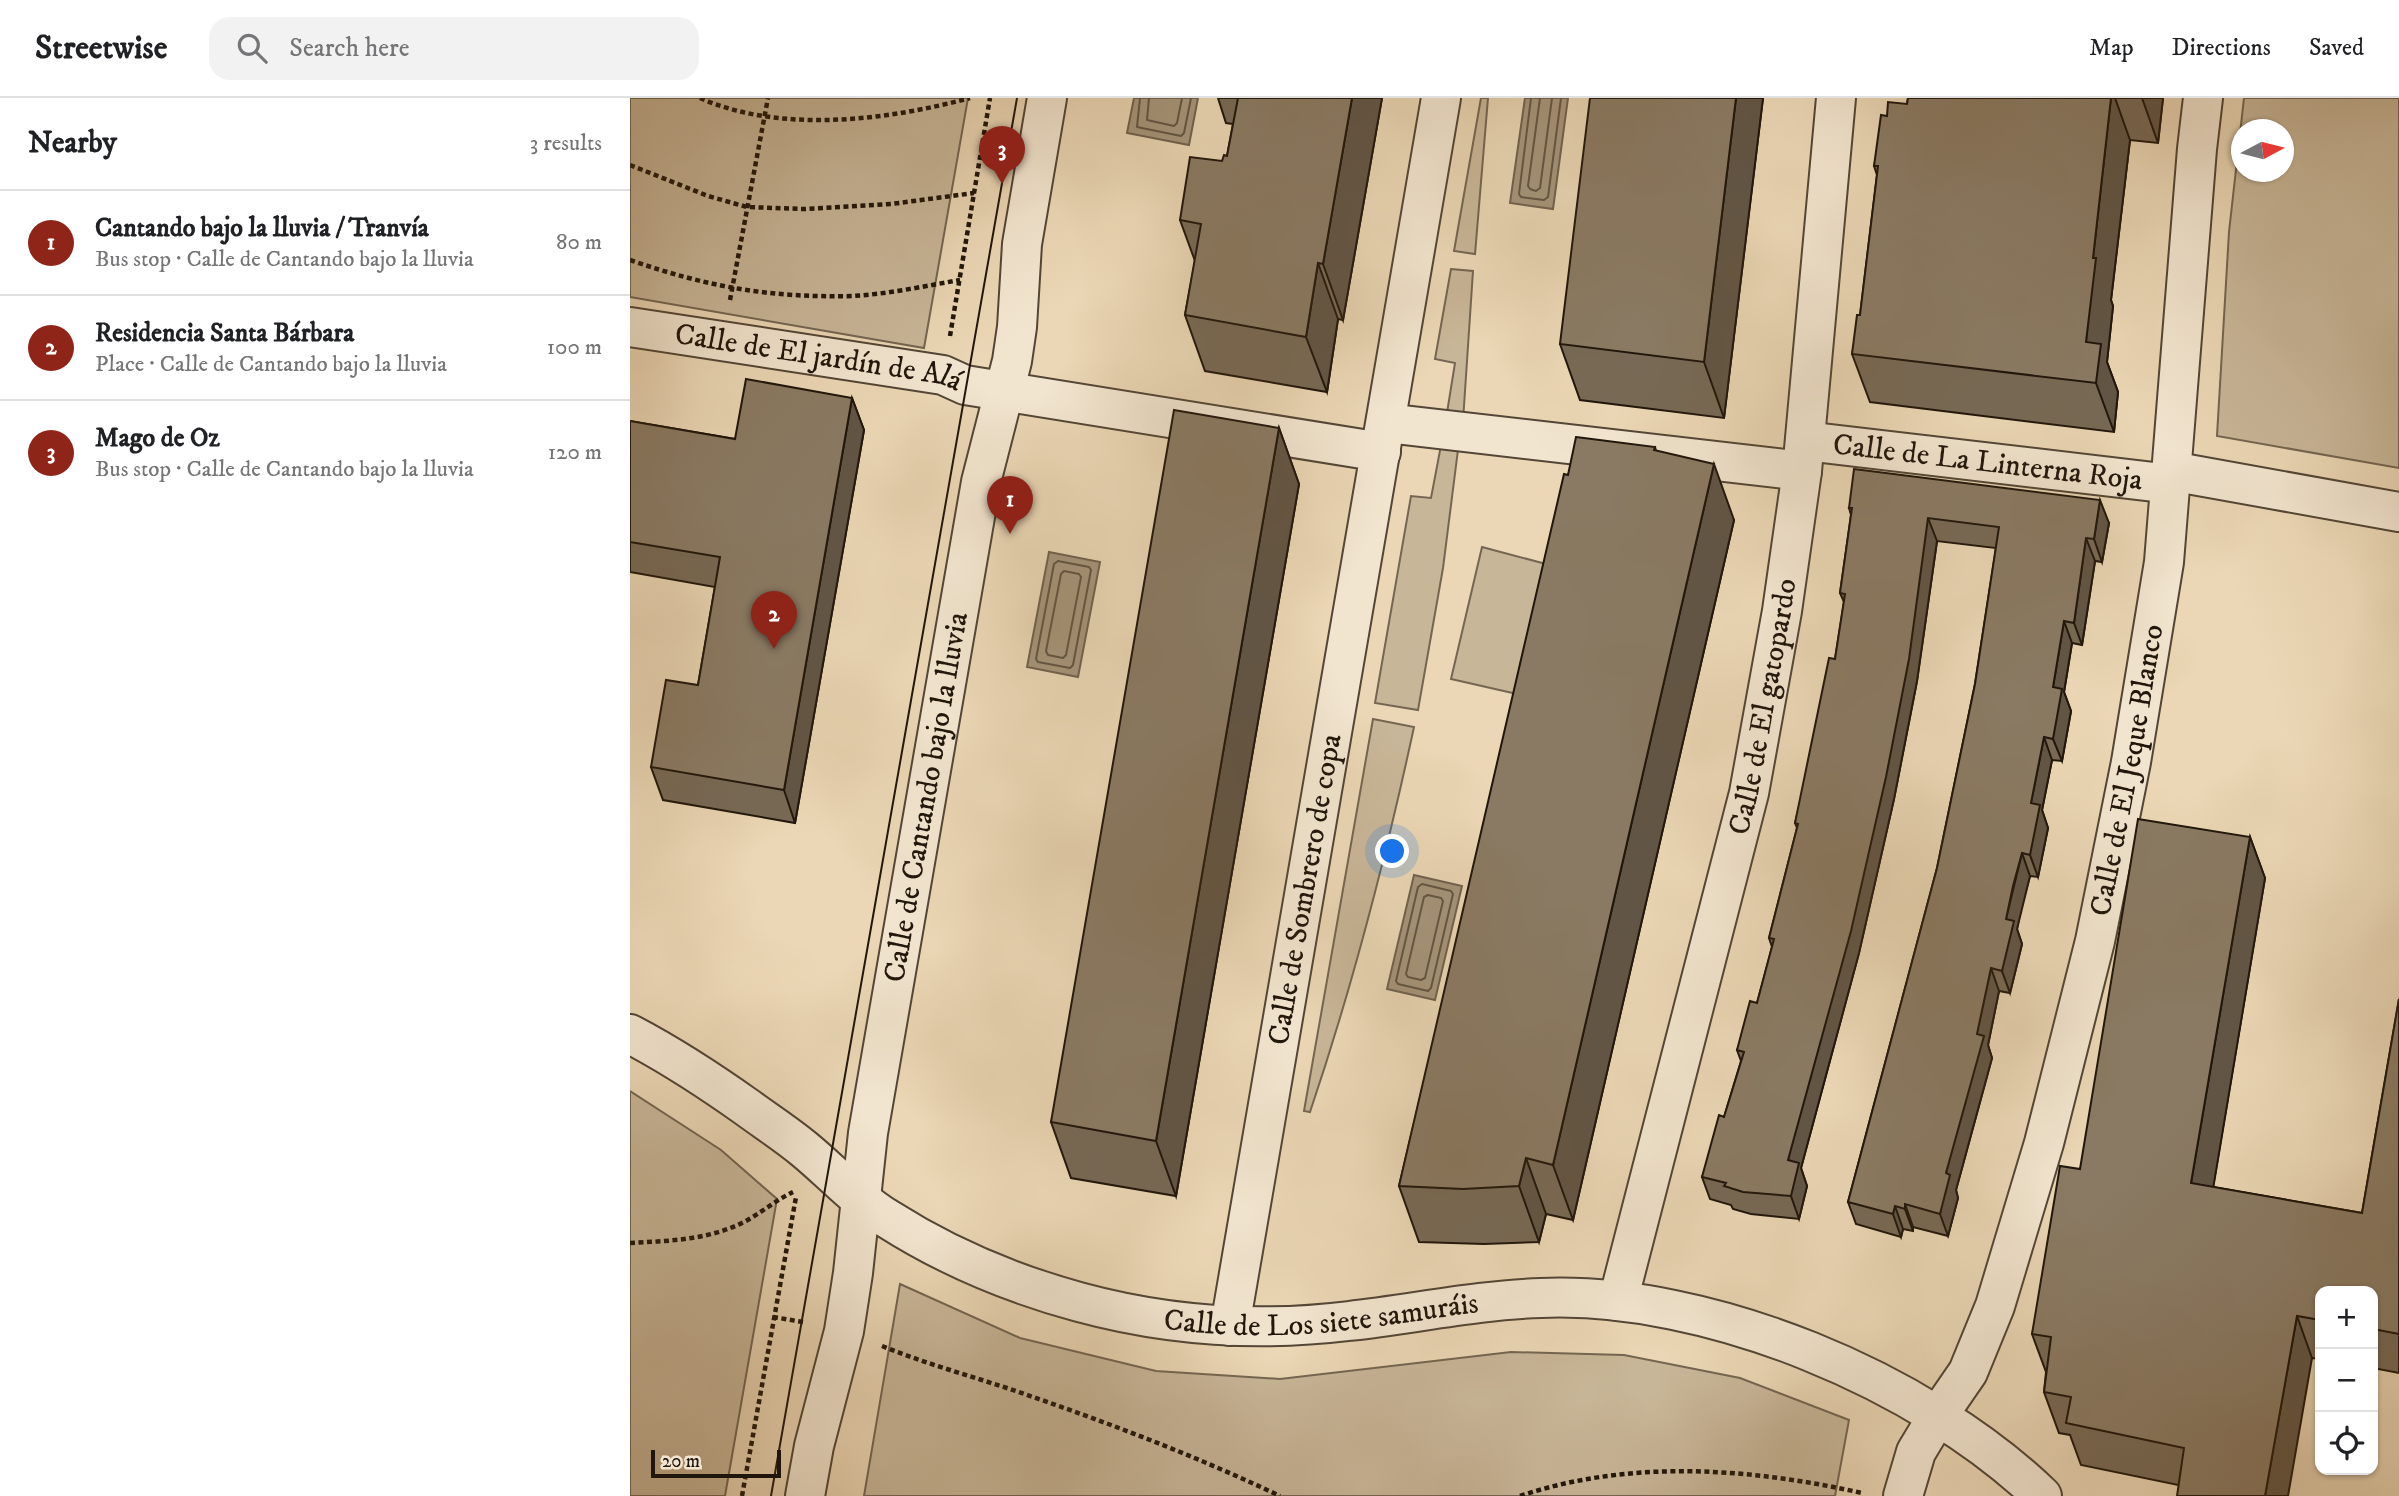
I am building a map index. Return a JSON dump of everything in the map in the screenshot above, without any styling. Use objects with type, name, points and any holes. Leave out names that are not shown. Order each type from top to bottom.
[{"type":"street","name":"Calle de Cantando bajo la lluvia","points":[[805,1496],[816,1437],[844,1331],[870,1119],[981,482],[1005,391],[1017,327],[1022,244],[1047,98]]},
{"type":"street","name":"Calle de Sombrero de copa","points":[[1230,1326],[1441,98]]},
{"type":"street","name":"Calle de El gatopardo","points":[[1618,1301],[1749,793],[1782,611],[1804,456],[1836,98]]},
{"type":"street","name":"Calle de El Jeque Blanco","points":[[1903,1496],[1916,1452],[1968,1372],[1995,1306],[2044,1143],[2085,982],[2132,762],[2164,562],[2203,98]]},
{"type":"street","name":"Calle de El jardín de Alá","points":[[630,327],[943,375],[965,385],[1005,391]]},
{"type":"street","name":"Calle de La Linterna Roja","points":[[1005,391],[1384,437],[1804,456],[2171,477],[2399,512]]},
{"type":"street","name":"Calle de Los siete samuráis","points":[[630,1034],[715,1084],[804,1149],[860,1199],[886,1218],[923,1239],[1017,1282],[1079,1302],[1136,1315],[1230,1326],[1335,1322],[1527,1298],[1572,1297],[1618,1301],[1704,1318],[1795,1345],[1864,1374],[1937,1417],[2003,1461],[2042,1496]]},
{"type":"path","points":[[700,98],[765,116],[823,119],[884,117],[970,98]]},
{"type":"path","points":[[722,343],[768,98]]},
{"type":"path","points":[[951,331],[990,98]]},
{"type":"path","points":[[630,165],[708,196],[747,207],[804,209],[891,204],[974,194]]},
{"type":"path","points":[[630,260],[680,278],[732,289],[775,294],[855,296],[960,280]]},
{"type":"path","points":[[630,1243],[717,1234],[744,1222],[777,1199],[797,1190],[742,1496]]},
{"type":"path","points":[[844,1331],[928,1364],[1033,1396],[1225,1470],[1280,1496]]},
{"type":"path","points":[[1520,1496],[1590,1478],[1680,1470],[1757,1475],[1865,1493]]},
{"type":"shaded area","points":[[630,98],[968,98],[924,348],[630,297]]},
{"type":"shaded area","points":[[1481,98],[1488,98],[1475,254],[1454,251]]},
{"type":"shaded area","points":[[2244,98],[2399,98],[2399,468],[2217,436],[2229,232],[2235,182],[2294,182],[2294,119],[2242,119]]},
{"type":"shaded area","points":[[1451,269],[1473,271],[1463,421],[1446,419],[1455,363],[1435,359]]},
{"type":"shaded area","points":[[1442,440],[1459,442],[1443,568],[1418,710],[1375,703],[1411,496],[1431,498]]},
{"type":"shaded area","points":[[1482,547],[1546,564],[1517,694],[1451,679]]},
{"type":"shaded area","points":[[1373,719],[1414,727],[1354,969],[1310,1112],[1304,1111]]},
{"type":"shaded area","points":[[630,1091],[721,1150],[777,1199],[725,1496],[630,1496]]},
{"type":"shaded area","points":[[900,1284],[1020,1338],[1156,1371],[1280,1379],[1511,1352],[1624,1355],[1740,1378],[1849,1420],[1835,1496],[864,1496]]},
{"type":"water","points":[[1134,98],[1198,98],[1189,145],[1127,133]]},
{"type":"water","points":[[1525,98],[1568,98],[1553,209],[1510,203]]},
{"type":"water","points":[[1049,552],[1100,562],[1078,677],[1027,667]]},
{"type":"water","points":[[1414,875],[1462,886],[1435,1000],[1387,989]]},
{"type":"building","points":[[1238,98],[1352,98],[1323,264],[1318,263],[1306,337],[1185,315],[1201,224],[1180,220],[1190,157],[1222,161],[1224,155],[1227,156]]},
{"type":"building","points":[[1590,98],[1736,98],[1704,362],[1560,344]]},
{"type":"building","points":[[1908,98],[2111,98],[2086,342],[2101,344],[2096,383],[1852,354],[1857,315],[1860,315],[1878,166],[1874,166],[1881,115],[1887,116],[1888,102],[1907,104]]},
{"type":"building","points":[[746,379],[852,398],[784,790],[651,767],[666,680],[698,685],[720,557],[630,542],[630,421],[735,439]]},
{"type":"building","points":[[1174,410],[1279,428],[1156,1141],[1051,1122]]},
{"type":"building","points":[[1576,437],[1655,447],[1654,450],[1714,464],[1553,1165],[1526,1158],[1519,1186],[1463,1189],[1399,1186],[1564,474],[1568,475]]},
{"type":"building","points":[[1854,469],[2100,500],[2094,539],[2086,538],[2074,623],[2064,621],[2053,687],[2062,689],[2053,739],[2044,737],[2031,803],[2040,805],[2030,855],[2022,853],[2013,886],[2006,919],[2014,921],[2002,971],[1991,968],[1977,1034],[1984,1036],[1946,1173],[1950,1175],[1940,1214],[1905,1204],[1905,1209],[1895,1206],[1893,1214],[1848,1202],[1937,868],[1975,684],[1999,527],[1928,518],[1909,659],[1886,777],[1851,931],[1788,1160],[1799,1163],[1791,1196],[1743,1192],[1724,1186],[1726,1183],[1702,1177],[1719,1115],[1724,1117],[1744,1052],[1737,1050],[1750,1001],[1757,1003],[1774,939],[1769,938],[1798,824],[1795,823],[1829,658],[1835,659],[1845,594],[1840,593],[1852,508],[1849,508]]},
{"type":"building","points":[[2138,819],[2250,837],[2191,1183],[2362,1213],[2399,999],[2399,1334],[2378,1330],[2378,1286],[2315,1286],[2315,1319],[2297,1316],[2265,1496],[2177,1496],[2184,1448],[2066,1423],[2071,1397],[2044,1392],[2051,1337],[2032,1334],[2060,1166],[2080,1169]]},
{"type":"tram line","points":[[771,1496],[1017,98]]},
{"type":"place","name":"Mago de Oz","points":[[1002,184]]},
{"type":"place","name":"Cantando bajo la lluvia / Tranvía","points":[[1010,534]]},
{"type":"place","name":"Residencia Santa Bárbara","points":[[774,649]]}]
